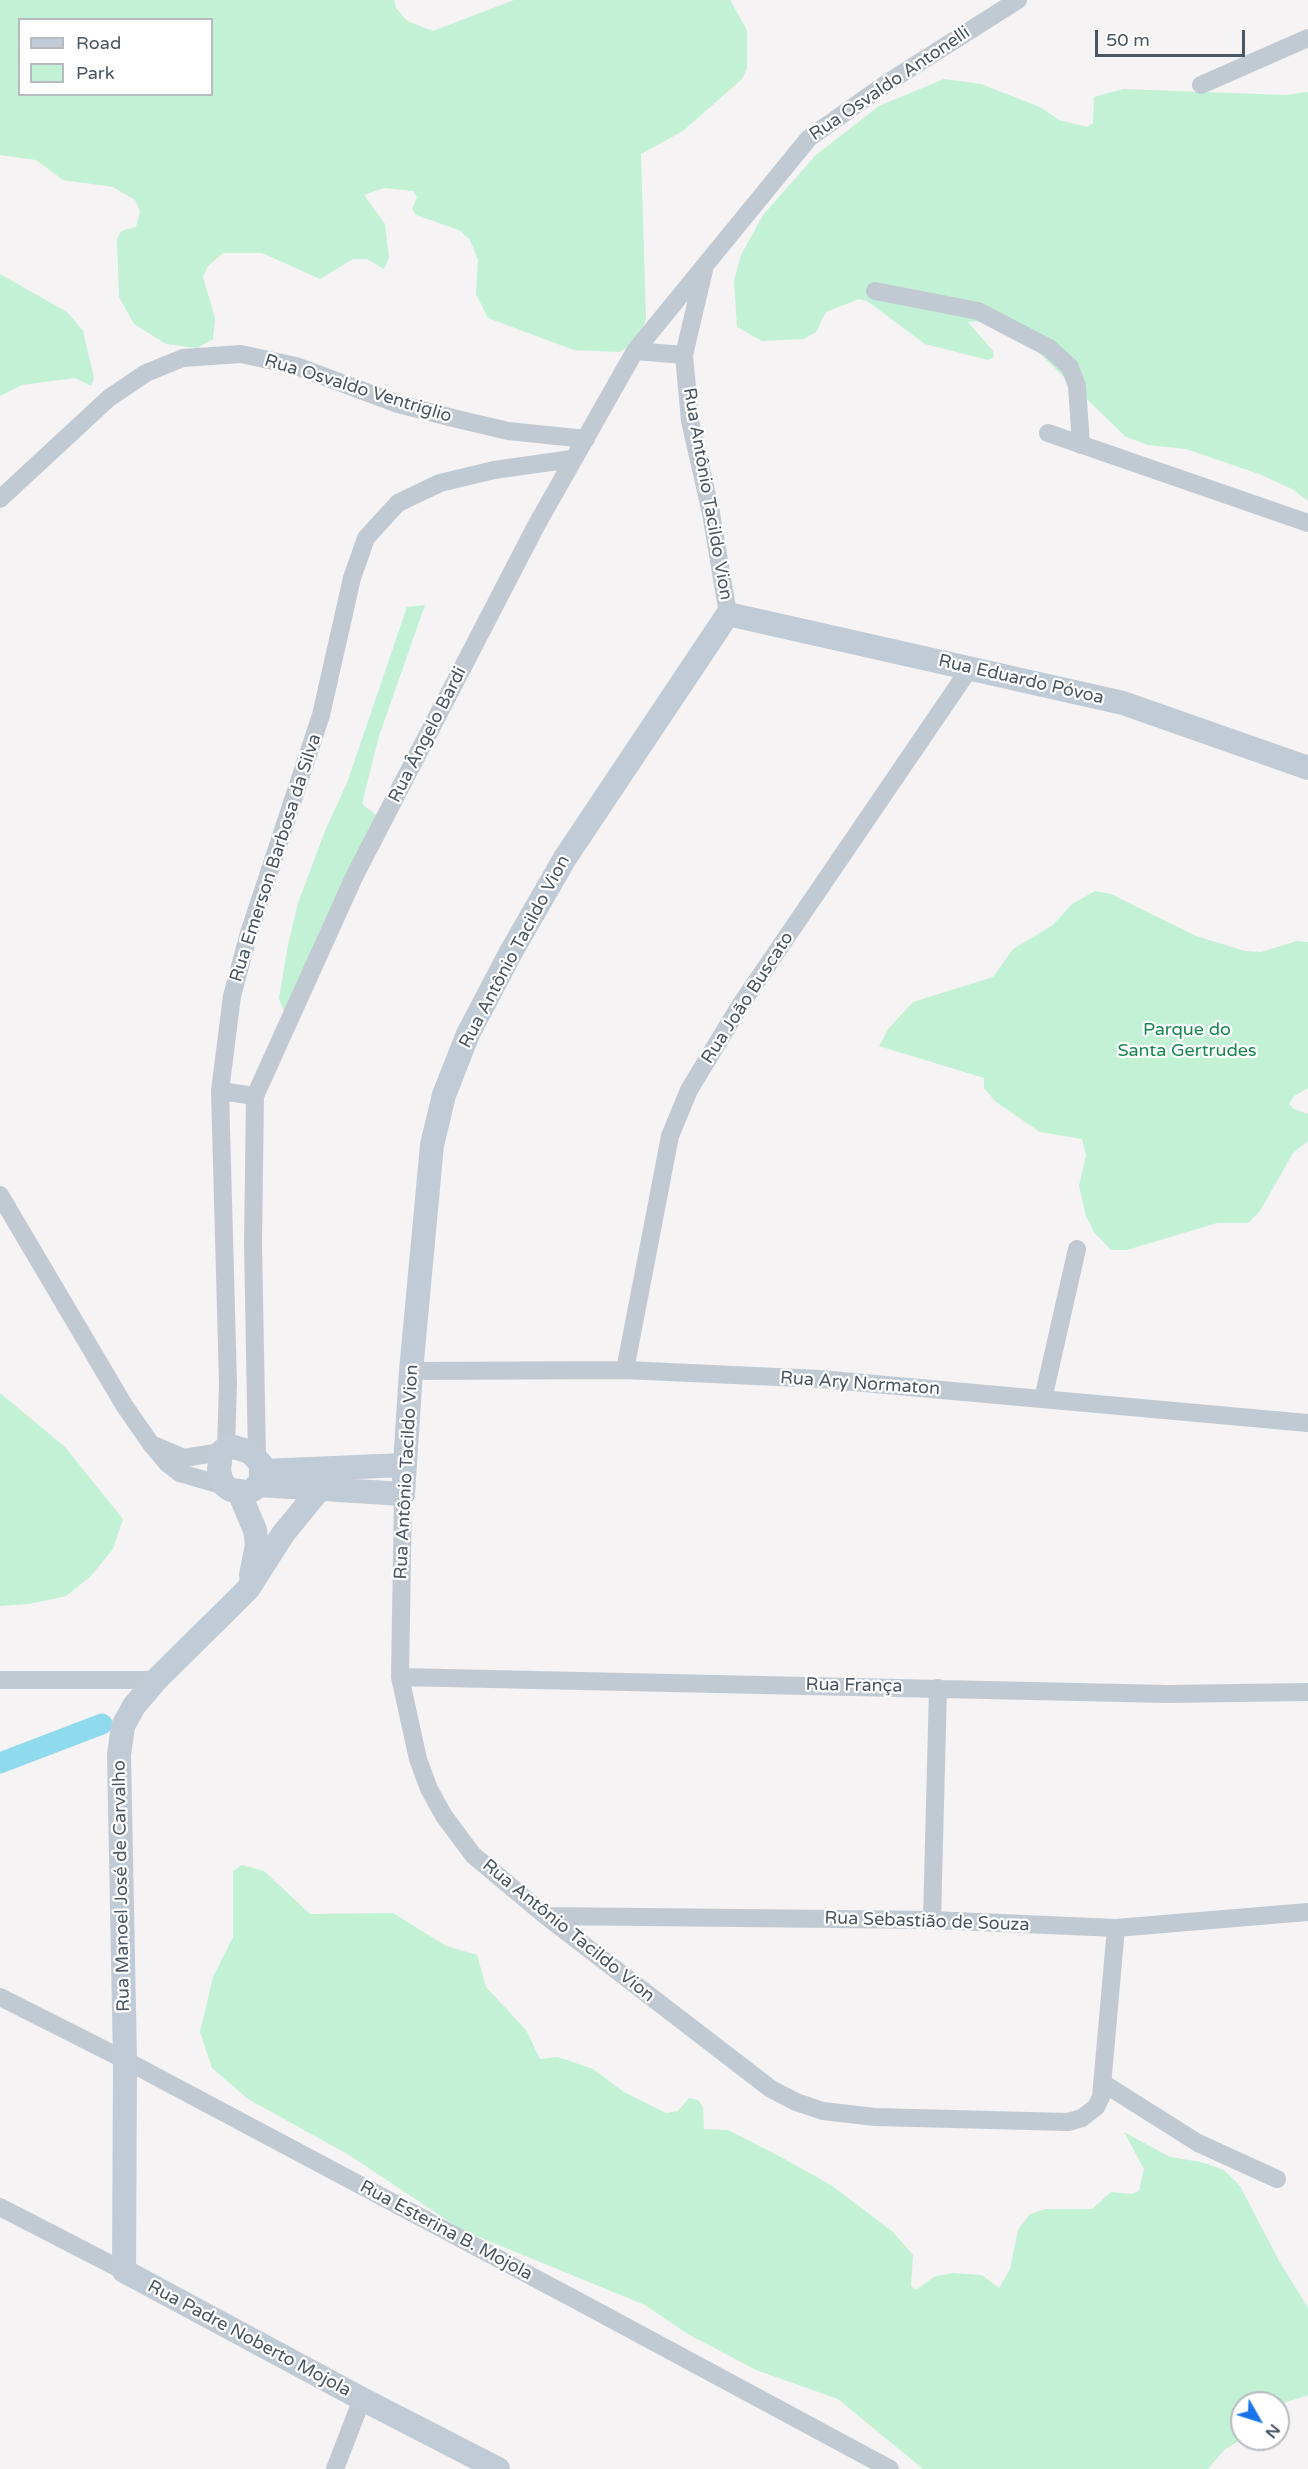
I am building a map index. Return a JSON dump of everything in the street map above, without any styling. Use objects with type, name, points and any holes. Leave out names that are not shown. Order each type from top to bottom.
[{"type":"street","name":"Rua Osvaldo Antonelli","points":[[705,265],[809,138],[887,83],[1018,0]]},
{"type":"street","points":[[1201,85],[1308,38]]},
{"type":"street","name":"Rua Ângelo Bardi","points":[[255,1096],[355,875],[572,459],[586,439],[635,351],[705,265]]},
{"type":"street","name":"Rua Antônio Tacildo Vion","points":[[705,265],[684,355],[690,421],[711,513],[728,614],[565,858],[511,952],[468,1034],[444,1095],[432,1145],[411,1371],[403,1494],[400,1677],[418,1759],[429,1789],[444,1816],[473,1855],[546,1916],[771,2089],[796,2102],[823,2111],[875,2116],[1068,2122],[1082,2118],[1096,2107],[1101,2097],[1116,1928]]},
{"type":"street","points":[[875,291],[978,311],[1049,348],[1070,366],[1077,386],[1081,445]]},
{"type":"street","points":[[635,351],[684,355]]},
{"type":"street","name":"Rua Osvaldo Ventriglio","points":[[0,499],[109,398],[146,373],[183,358],[241,354],[296,366],[388,401],[442,416],[508,431],[586,439]]},
{"type":"street","points":[[1048,433],[1308,524]]},
{"type":"street","name":"Rua Emerson Barbosa da Silva","points":[[223,1450],[228,1383],[220,1091],[232,996],[249,933],[321,715],[352,578],[366,538],[398,503],[440,483],[494,470],[572,459]]},
{"type":"street","name":"Rua Eduardo Póvoa","points":[[728,614],[1123,703],[1308,768]]},
{"type":"street","name":"Rua João Buscato","points":[[625,1370],[670,1136],[689,1090],[741,1004],[970,668]]},
{"type":"street","points":[[220,1091],[255,1096],[249,1480],[268,1518],[269,1557]]},
{"type":"street","points":[[0,1195],[124,1405],[151,1444],[167,1463],[180,1473],[319,1490],[403,1494]]},
{"type":"street","points":[[1043,1400],[1077,1249]]},
{"type":"street","name":"Rua Ary Normaton","points":[[411,1371],[625,1370],[820,1380],[1308,1423]]},
{"type":"street","points":[[151,1444],[184,1458],[243,1448],[256,1538],[248,1589]]},
{"type":"street","points":[[223,1450],[219,1470],[249,1480],[405,1465]]},
{"type":"street","name":"Rua Manoel José de Carvalho","points":[[124,2271],[124,2060],[119,1755],[123,1726],[134,1706],[156,1680],[248,1589],[283,1534],[319,1490]]},
{"type":"street","name":"Rua França","points":[[400,1677],[1167,1694],[1308,1692]]},
{"type":"street","points":[[0,1680],[156,1680]]},
{"type":"street","points":[[932,1920],[938,1688]]},
{"type":"street","name":"Rua Sebastião de Souza","points":[[546,1916],[932,1920],[1116,1928],[1308,1912]]},
{"type":"street","name":"Rua Esterina B. Mojola","points":[[0,1997],[124,2060],[890,2469]]},
{"type":"street","points":[[1103,2084],[1198,2143],[1276,2179]]},
{"type":"street","name":"Rua Padre Noberto Mojola","points":[[1,2213],[124,2271],[498,2469]]},
{"type":"street","points":[[335,2469],[362,2399]]},
{"type":"green space","points":[[0,0],[394,0],[396,8],[407,21],[433,31],[514,0],[730,0],[747,30],[747,68],[742,79],[683,131],[641,154],[646,320],[636,342],[619,352],[574,350],[488,318],[476,294],[478,260],[470,240],[459,230],[416,215],[412,209],[417,197],[413,191],[384,188],[364,195],[385,224],[389,258],[384,269],[367,259],[353,259],[320,279],[262,253],[223,253],[208,266],[203,277],[215,318],[213,339],[197,348],[166,344],[134,324],[119,297],[117,239],[121,231],[136,227],[140,211],[135,200],[113,187],[63,180],[36,160],[0,155]]},
{"type":"green space","points":[[944,79],[981,84],[1040,107],[1059,120],[1087,127],[1093,123],[1094,97],[1123,89],[1286,95],[1308,92],[1308,501],[1292,489],[1259,474],[1186,449],[1148,445],[1126,437],[1037,351],[982,321],[968,322],[993,351],[994,357],[988,360],[925,344],[867,301],[859,299],[826,312],[816,332],[804,339],[762,341],[737,327],[734,281],[741,255],[763,215],[816,155],[879,106]]},
{"type":"green space","points":[[0,274],[67,312],[83,331],[94,378],[91,386],[75,378],[22,385],[0,396]]},
{"type":"green space","points":[[425,605],[379,736],[362,804],[380,818],[286,1017],[279,998],[298,903],[325,831],[347,783],[407,607]]},
{"type":"green space","name":"Parque do Santa Gertrudes","points":[[1095,891],[1111,894],[1196,936],[1245,951],[1261,952],[1297,941],[1308,942],[1308,1088],[1294,1096],[1289,1104],[1294,1109],[1308,1114],[1308,1141],[1293,1153],[1260,1211],[1248,1223],[1217,1223],[1127,1250],[1111,1250],[1094,1232],[1086,1216],[1079,1186],[1086,1155],[1082,1139],[1040,1132],[996,1102],[984,1088],[984,1078],[879,1046],[889,1028],[913,1002],[993,977],[1013,949],[1053,925],[1072,904]]},
{"type":"green space","points":[[0,1393],[65,1447],[123,1519],[113,1549],[90,1577],[66,1596],[29,1604],[0,1606]]},
{"type":"green space","points":[[242,1865],[264,1871],[310,1914],[393,1913],[446,1946],[477,1955],[486,1987],[526,2030],[540,2059],[558,2057],[593,2069],[624,2092],[666,2113],[678,2111],[689,2098],[698,2100],[703,2107],[704,2129],[728,2130],[779,2156],[831,2185],[893,2232],[913,2255],[911,2286],[916,2290],[934,2277],[952,2273],[982,2275],[999,2288],[1010,2269],[1018,2230],[1030,2214],[1046,2209],[1092,2209],[1111,2192],[1132,2194],[1139,2191],[1144,2169],[1124,2132],[1170,2157],[1201,2162],[1224,2170],[1240,2186],[1278,2259],[1308,2308],[1308,2395],[1290,2401],[1290,2391],[1230,2391],[1230,2446],[1208,2469],[923,2469],[838,2399],[756,2370],[686,2333],[645,2305],[462,2230],[349,2155],[248,2099],[212,2068],[200,2032],[213,1977],[233,1937],[233,1871]]},
{"type":"waterway","points":[[0,1763],[102,1724]]}]
